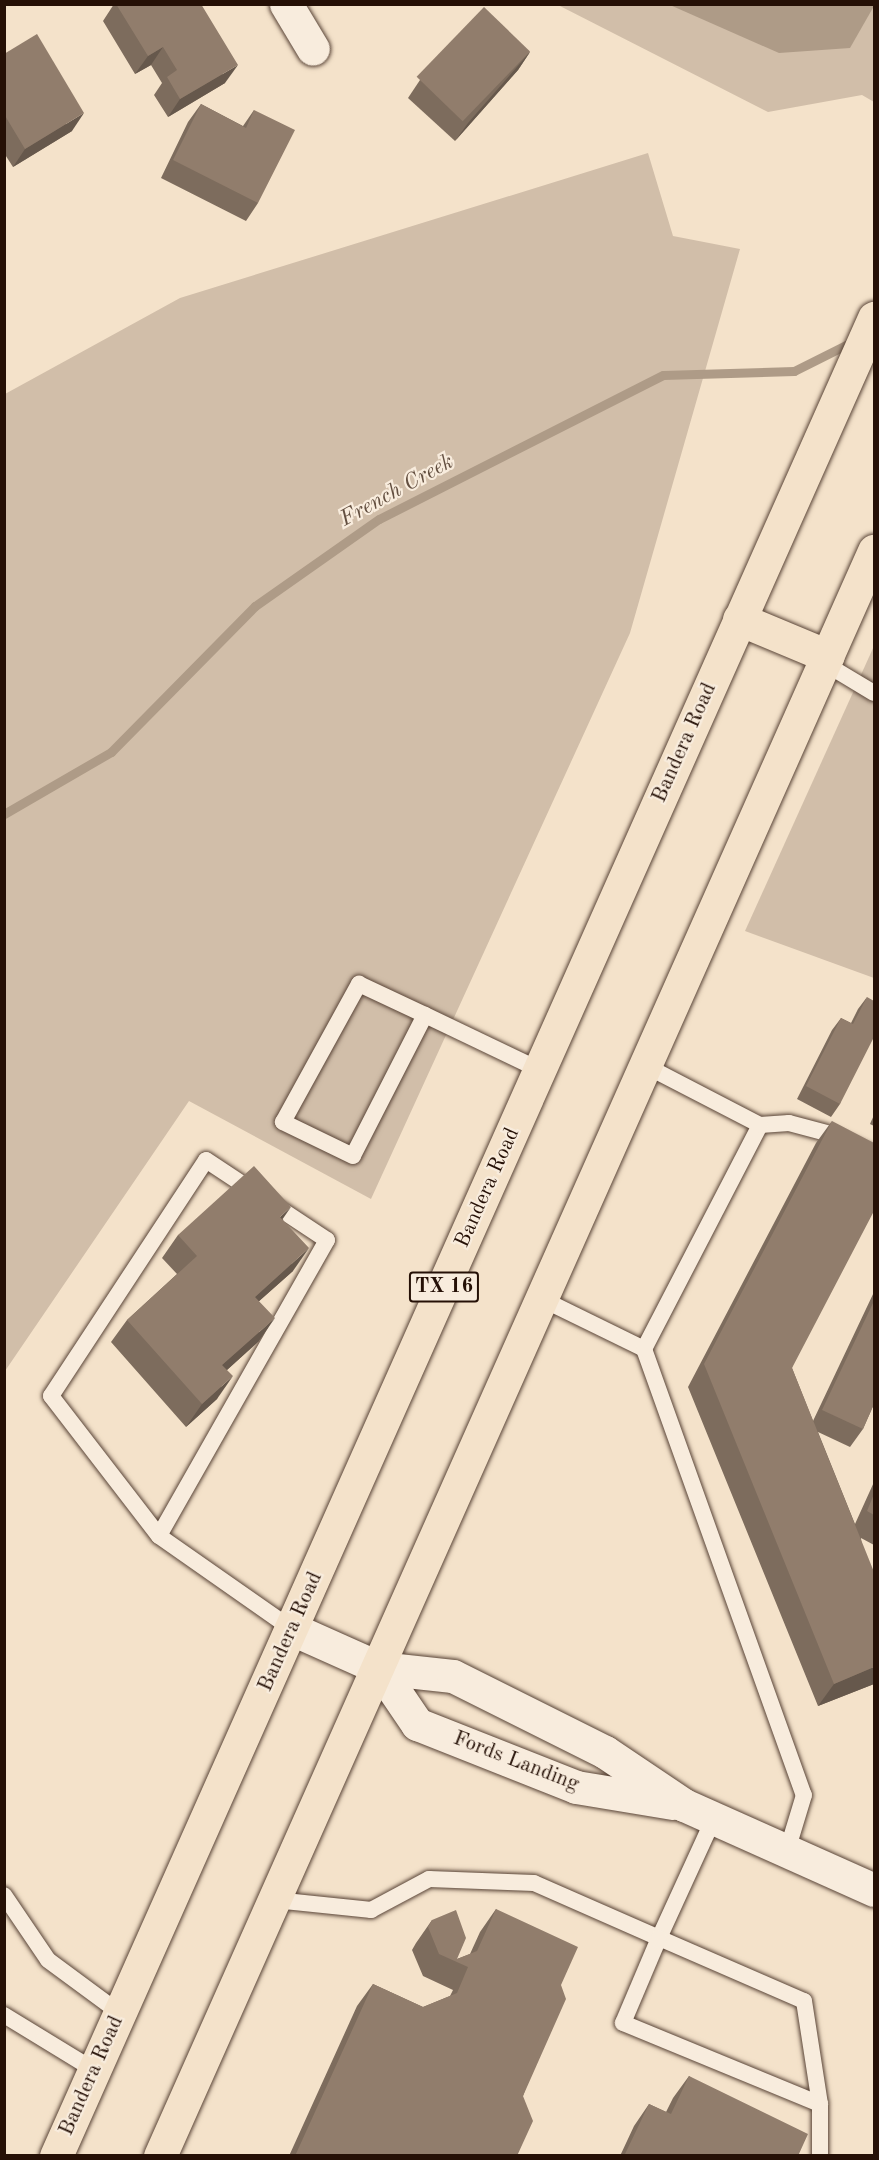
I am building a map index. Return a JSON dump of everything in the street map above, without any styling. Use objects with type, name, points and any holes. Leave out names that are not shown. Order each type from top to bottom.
[{"type":"main road","name":"Bandera Road","points":[[56,2156],[874,318]]},
{"type":"main road","points":[[160,2156],[874,551]]},
{"type":"main road","points":[[740,619],[826,659]]},
{"type":"street","points":[[285,4],[313,49]]},
{"type":"street","name":"Fords Landing","points":[[292,1629],[379,1668],[453,1676],[604,1752],[684,1805],[874,1890]]},
{"type":"street","name":"Fords Landing","points":[[379,1668],[417,1724],[576,1787],[684,1805]]},
{"type":"lane","points":[[826,659],[874,693]]},
{"type":"lane","points":[[425,1015],[353,1156],[283,1122],[359,984],[425,1015],[540,1070]]},
{"type":"lane","points":[[646,1066],[760,1125],[789,1123],[826,1133],[874,1155]]},
{"type":"lane","points":[[644,1349],[760,1125]]},
{"type":"lane","points":[[159,1536],[327,1240],[206,1160],[51,1396],[159,1536],[292,1629]]},
{"type":"lane","points":[[542,1299],[644,1349],[804,1795],[787,1851]]},
{"type":"lane","points":[[714,1818],[623,2022],[820,2104]]},
{"type":"lane","points":[[275,1900],[371,1910],[429,1879],[534,1882],[804,2001],[820,2104],[820,2156]]},
{"type":"lane","points":[[4,1895],[48,1960],[120,2013]]},
{"type":"lane","points":[[4,2015],[94,2070]]},
{"type":"shaded area","points":[[874,4],[874,6],[850,48],[779,53],[670,5]]},
{"type":"shaded area","points":[[558,5],[874,5],[874,102],[862,95],[768,112]]},
{"type":"shaded area","points":[[648,153],[673,236],[740,249],[630,633],[371,1199],[189,1101],[5,1371],[5,394],[180,298]]},
{"type":"shaded area","points":[[874,646],[874,978],[745,931]]},
{"type":"building","points":[[116,4],[201,4],[238,65],[180,99],[167,77],[177,70],[163,47],[148,56]]},
{"type":"building","points":[[484,7],[530,51],[463,121],[417,77]]},
{"type":"building","points":[[37,34],[84,113],[25,149],[4,114],[4,54]]},
{"type":"building","points":[[201,104],[246,128],[254,110],[295,130],[258,203],[173,160]]},
{"type":"building","points":[[867,997],[874,1001],[874,1037],[840,1104],[806,1086],[841,1018],[853,1024]]},
{"type":"building","points":[[832,1121],[874,1143],[874,1211],[792,1368],[874,1572],[874,1667],[834,1684],[704,1364]]},
{"type":"building","points":[[254,1166],[291,1207],[280,1217],[309,1248],[255,1297],[275,1318],[222,1365],[233,1376],[202,1404],[127,1320],[197,1256],[178,1235]]},
{"type":"building","points":[[874,1301],[874,1404],[863,1429],[822,1410]]},
{"type":"building","points":[[874,1494],[874,1515],[867,1511]]},
{"type":"building","points":[[496,1909],[578,1947],[561,1985],[566,1999],[523,2096],[533,2121],[517,2156],[295,2156],[373,1984],[423,2007],[457,1993],[468,1967],[439,1954],[428,1927],[432,1920],[456,1910],[466,1938],[457,1959],[477,1951]]},
{"type":"building","points":[[689,2076],[808,2134],[798,2156],[629,2156],[625,2154],[649,2104],[671,2114]]},
{"type":"waterway","name":"French Creek","points":[[4,814],[111,752],[255,606],[379,519],[663,375],[794,371],[854,341]]}]
